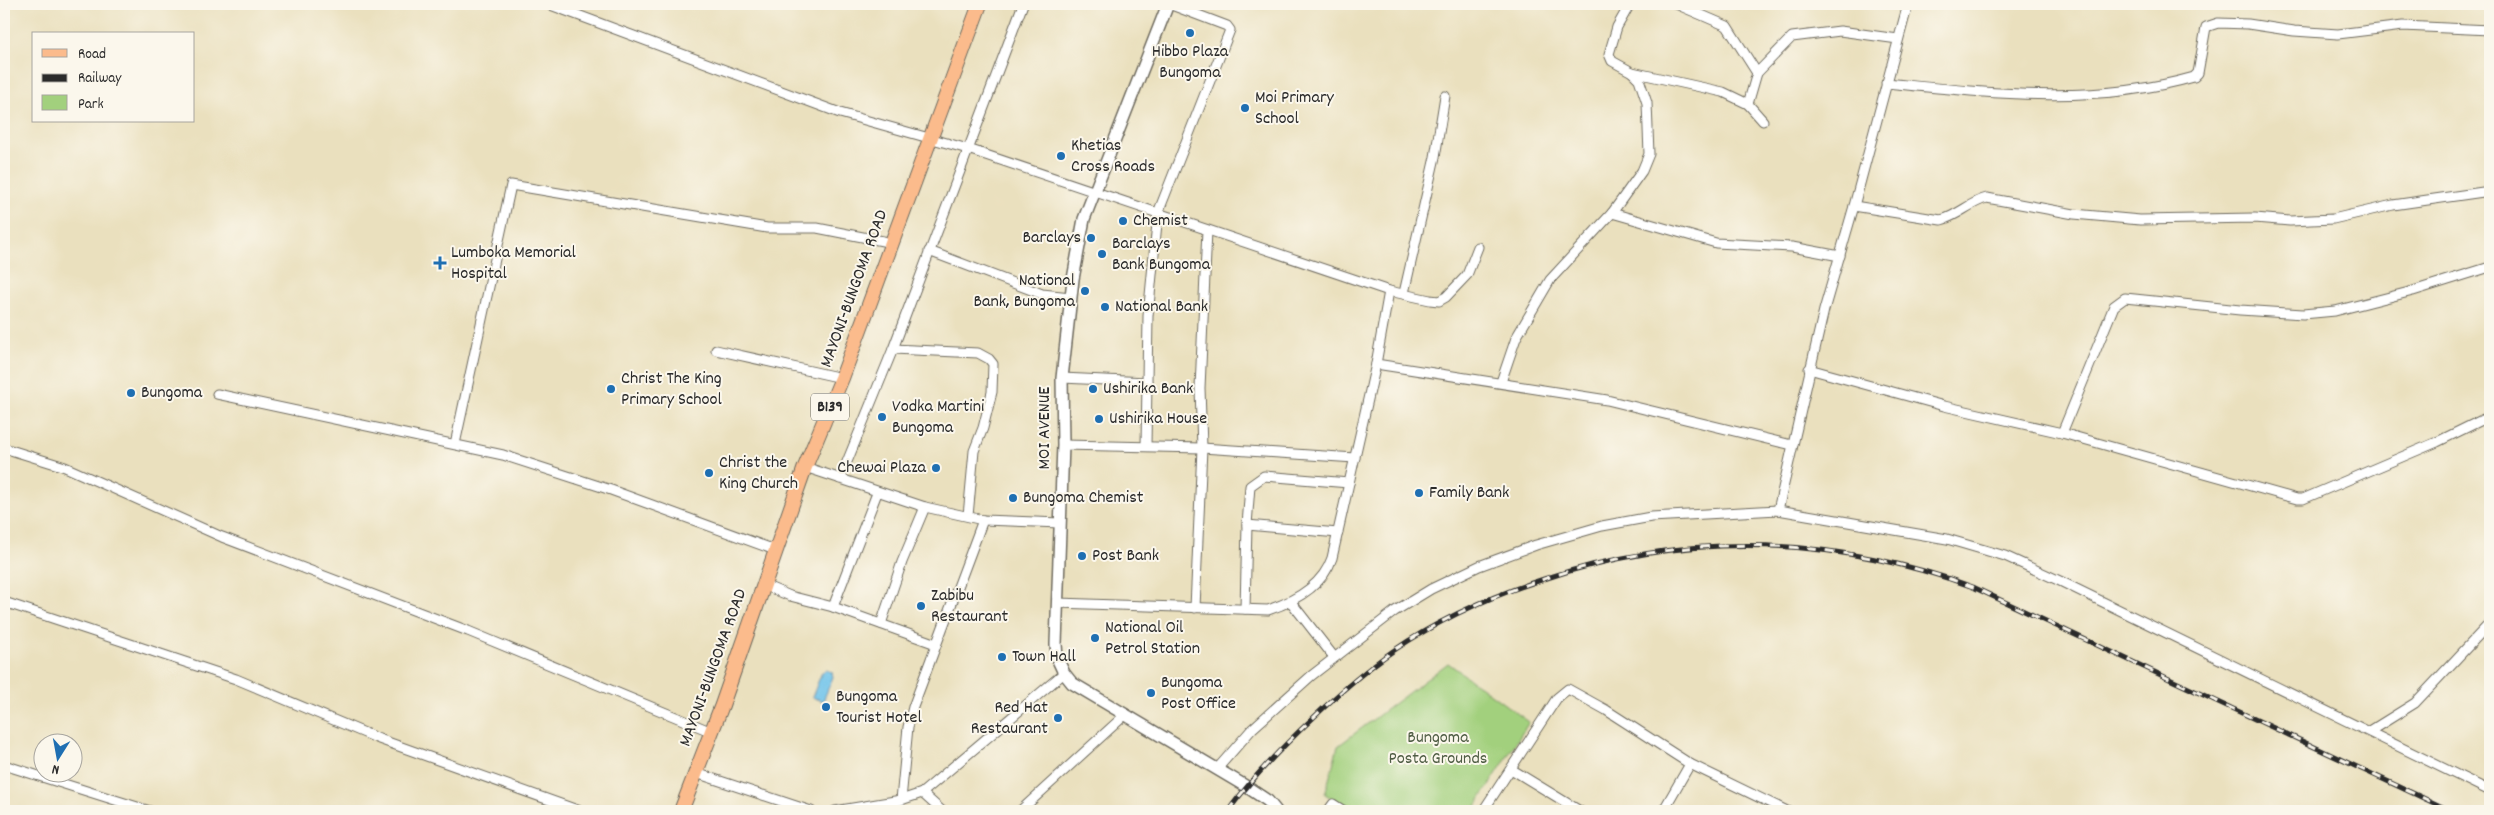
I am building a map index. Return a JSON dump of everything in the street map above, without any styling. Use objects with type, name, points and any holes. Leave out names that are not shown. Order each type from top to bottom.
[{"type":"main road","name":"MAYONI-BUNGOMA ROAD","points":[[681,811],[712,732],[805,467],[842,378],[980,4]]},
{"type":"street","points":[[548,4],[840,113],[968,148],[1389,291],[1430,300],[1439,300],[1446,297],[1467,275],[1478,246]]},
{"type":"street","points":[[840,479],[893,349],[1023,4]]},
{"type":"street","points":[[1146,446],[1149,295],[1158,214],[1230,30],[1227,26],[1168,4]]},
{"type":"street","name":"MOI AVENUE","points":[[1064,673],[1057,658],[1056,644],[1063,445],[1062,378],[1078,244],[1094,192],[1168,4]]},
{"type":"street","points":[[1501,382],[1516,338],[1550,280],[1612,213],[1642,172],[1649,154],[1647,103],[1639,79],[1632,72],[1612,61],[1609,54],[1617,27],[1630,4]]},
{"type":"street","points":[[1676,4],[1727,26],[1757,73]]},
{"type":"street","points":[[1778,510],[1809,369],[1908,4]]},
{"type":"street","points":[[1886,83],[2019,94],[2094,95],[2132,91],[2194,77],[2198,73],[2206,27],[2218,23],[2248,24],[2294,31],[2338,34],[2403,26],[2490,30]]},
{"type":"street","points":[[1748,104],[1757,73],[1792,37],[1840,31],[1898,38]]},
{"type":"street","points":[[1632,72],[1723,92],[1748,104],[1764,121]]},
{"type":"street","points":[[1404,293],[1435,157],[1445,96]]},
{"type":"street","points":[[455,444],[511,185],[767,228],[816,228],[893,243]]},
{"type":"street","points":[[1854,206],[1941,220],[1950,218],[1979,200],[1987,198],[2074,214],[2140,220],[2255,218],[2290,221],[2333,219],[2393,205],[2490,191]]},
{"type":"street","points":[[1612,213],[1716,243],[1792,247],[1840,256]]},
{"type":"street","points":[[1194,608],[1202,448],[1200,388],[1207,230]]},
{"type":"street","points":[[929,251],[1042,294],[1071,297]]},
{"type":"street","points":[[2062,433],[2114,306],[2124,298],[2240,310],[2303,314],[2343,308],[2413,291],[2490,267]]},
{"type":"street","points":[[1057,603],[1268,610],[1291,602],[1323,577],[1332,558],[1350,483],[1376,364],[1389,291]]},
{"type":"street","points":[[893,349],[978,354],[989,359],[993,364],[992,392],[988,414],[974,451],[968,516]]},
{"type":"street","points":[[716,350],[842,378]]},
{"type":"street","points":[[1376,364],[1607,400],[1792,444]]},
{"type":"street","points":[[1809,369],[1944,406],[2062,433],[2233,480],[2289,498],[2303,499],[2438,442],[2490,416]]},
{"type":"street","points":[[1062,378],[1147,382]]},
{"type":"street","points":[[217,394],[502,455],[611,490],[775,550]]},
{"type":"street","points":[[1063,445],[1202,448],[1355,458]]},
{"type":"street","points":[[4,448],[65,467],[222,537],[468,631],[712,732]]},
{"type":"street","points":[[805,467],[877,493],[924,507],[983,520],[1060,523]]},
{"type":"street","points":[[1245,609],[1250,486],[1264,476],[1350,483]]},
{"type":"street","points":[[833,607],[877,493]]},
{"type":"street","points":[[881,624],[902,562],[924,507]]},
{"type":"street","points":[[1217,769],[1252,729],[1334,657],[1395,611],[1431,589],[1479,566],[1536,545],[1602,526],[1651,517],[1778,510],[1947,540],[2005,556],[2370,731],[2490,791]]},
{"type":"street","points":[[901,800],[908,727],[913,708],[983,520]]},
{"type":"street","points":[[1247,525],[1338,532]]},
{"type":"street","points":[[764,586],[790,596],[833,607],[936,644]]},
{"type":"street","points":[[4,602],[236,679],[379,739],[580,811]]},
{"type":"street","points":[[1291,602],[1334,657]]},
{"type":"street","points":[[2370,731],[2415,703],[2490,623]]},
{"type":"street","points":[[834,811],[901,800],[922,793],[1064,673],[1072,682],[1268,801],[1276,811]]},
{"type":"street","points":[[1483,811],[1557,698],[1568,689],[1606,710],[1690,764],[1787,811]]},
{"type":"street","points":[[1020,811],[1126,714]]},
{"type":"street","points":[[1663,811],[1690,764]]},
{"type":"street","points":[[4,765],[150,811]]},
{"type":"street","points":[[1511,769],[1580,811]]},
{"type":"street","points":[[696,773],[811,811]]},
{"type":"street","points":[[922,793],[942,811]]},
{"type":"street","points":[[1328,811],[1333,804],[1344,811]]},
{"type":"green space","name":"Bungoma Posta Grounds","points":[[1448,663],[1529,722],[1473,811],[1352,811],[1325,794],[1338,746]]},
{"type":"water","points":[[826,670],[832,672],[833,677],[823,701],[812,697],[822,672]]},
{"type":"railway","points":[[1228,811],[1247,786],[1279,751],[1342,692],[1393,651],[1466,609],[1544,579],[1598,563],[1652,553],[1705,547],[1759,546],[1812,549],[1866,557],[1919,570],[1973,587],[2451,811]]},
{"type":"place","name":"Hibbo Plaza Bungoma","points":[[1190,33]]},
{"type":"place","name":"Moi Primary School","points":[[1245,108]]},
{"type":"place","name":"Khetias Cross Roads","points":[[1061,156]]},
{"type":"place","name":"Chemist","points":[[1123,221]]},
{"type":"place","name":"Barclays","points":[[1091,238]]},
{"type":"place","name":"Barclays Bank Bungoma","points":[[1102,254]]},
{"type":"place","name":"Lumboka Memorial Hospital","points":[[440,263]]},
{"type":"place","name":"National Bank, Bungoma","points":[[1085,291]]},
{"type":"place","name":"National Bank","points":[[1105,307]]},
{"type":"place","name":"Christ The King Primary School","points":[[611,389]]},
{"type":"place","name":"Ushirika Bank","points":[[1093,389]]},
{"type":"place","name":"Bungoma","points":[[131,393]]},
{"type":"place","name":"Vodka Martini Bungoma","points":[[882,417]]},
{"type":"place","name":"Ushirika House","points":[[1099,419]]},
{"type":"place","name":"Chewai Plaza","points":[[936,468]]},
{"type":"place","name":"Christ the King Church","points":[[709,473]]},
{"type":"place","name":"Family Bank","points":[[1419,493]]},
{"type":"place","name":"Bungoma Chemist","points":[[1013,498]]},
{"type":"place","name":"Post Bank","points":[[1082,556]]},
{"type":"place","name":"Zabibu Restaurant","points":[[921,606]]},
{"type":"place","name":"National Oil Petrol Station","points":[[1095,638]]},
{"type":"place","name":"Town Hall","points":[[1002,657]]},
{"type":"place","name":"Bungoma Post Office","points":[[1151,693]]},
{"type":"place","name":"Bungoma Tourist Hotel","points":[[826,707]]},
{"type":"place","name":"Red Hat Restaurant","points":[[1058,718]]}]
